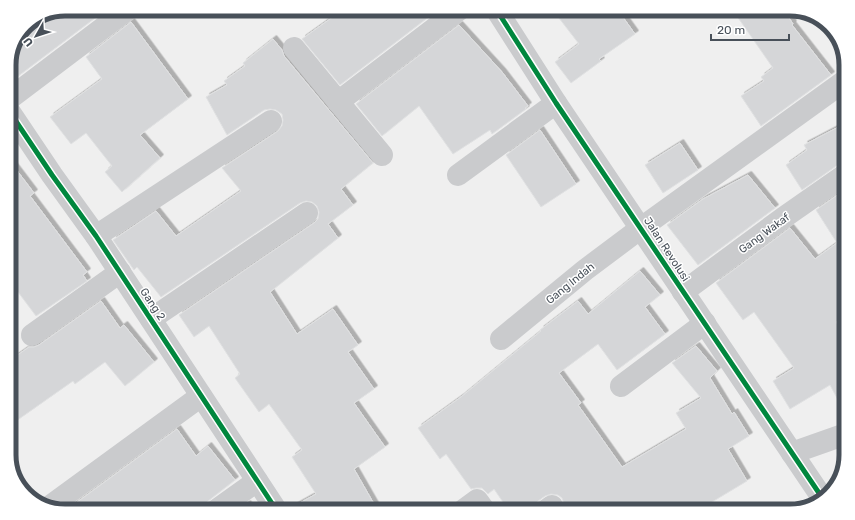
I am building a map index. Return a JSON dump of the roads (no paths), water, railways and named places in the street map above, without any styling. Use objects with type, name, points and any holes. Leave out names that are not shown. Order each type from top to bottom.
[{"type":"street","points":[[16,94],[119,16]]},
{"type":"street","points":[[338,102],[451,16]]},
{"type":"street","name":"Jalan Revolusi","points":[[501,16],[556,102],[819,495]]},
{"type":"street","points":[[294,48],[382,155]]},
{"type":"street","name":"Gang Indah","points":[[501,339],[585,270],[839,85]]},
{"type":"street","points":[[458,175],[556,102]]},
{"type":"street","points":[[96,236],[271,120]]},
{"type":"street","name":"Gang 2","points":[[16,121],[96,236],[272,504]]},
{"type":"street","name":"Gang Wakaf","points":[[683,292],[783,218],[839,179]]},
{"type":"street","points":[[151,319],[307,213]]},
{"type":"street","points":[[32,335],[120,272]]},
{"type":"street","points":[[621,386],[705,323]]},
{"type":"street","points":[[55,503],[201,396]]},
{"type":"street","points":[[792,453],[839,436]]},
{"type":"street","points":[[225,504],[257,481]]},
{"type":"street","points":[[472,504],[477,500],[480,504]]}]
